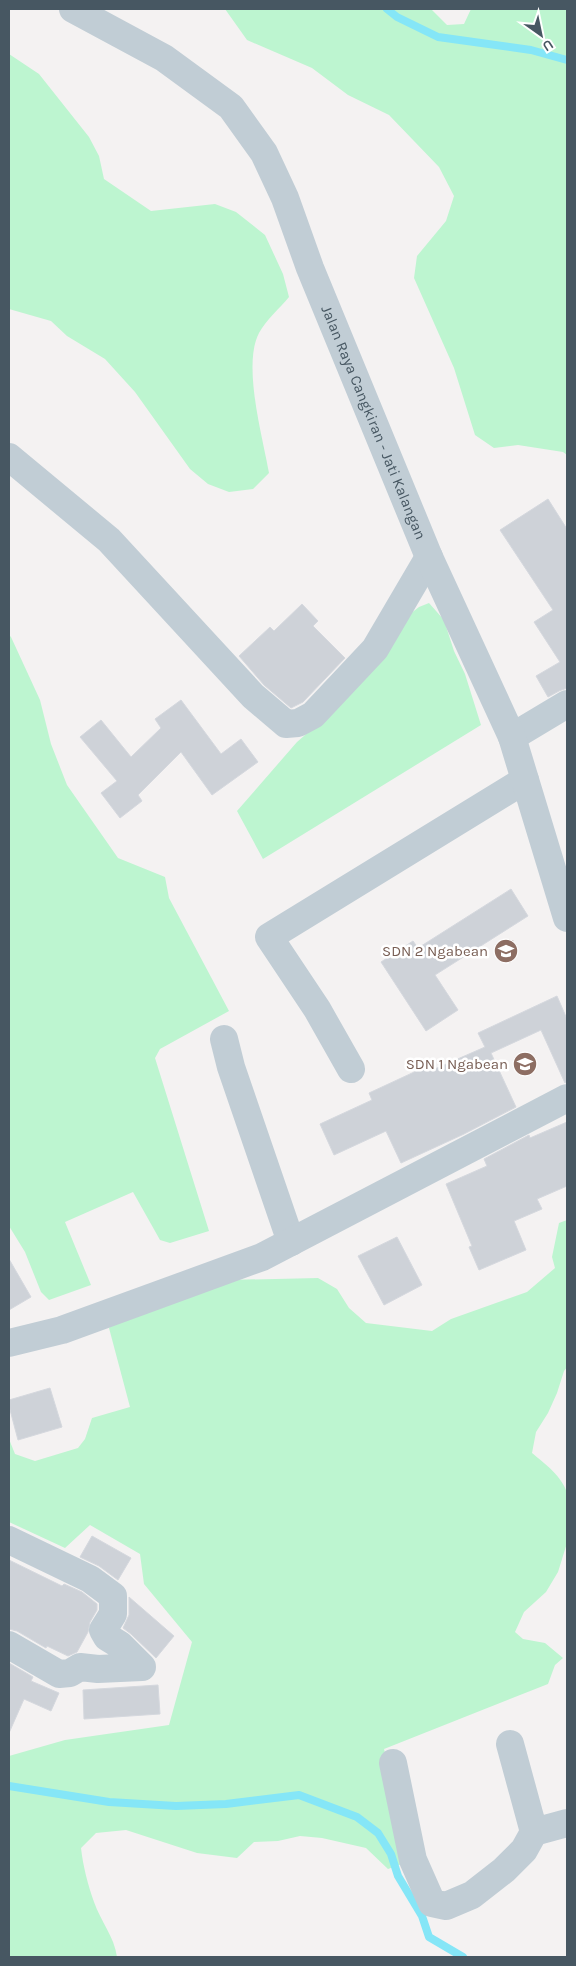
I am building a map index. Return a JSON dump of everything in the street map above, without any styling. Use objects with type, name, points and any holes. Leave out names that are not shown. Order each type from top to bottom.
[{"type":"street","name":"Jalan Raya Cangkiran - Jati Kalangan","points":[[73,9],[164,58],[231,107],[264,153],[285,198],[310,268],[429,557],[512,737],[567,918]]},
{"type":"street","points":[[9,457],[109,540],[253,696],[286,724],[298,723],[313,715],[375,649],[429,557]]},
{"type":"street","points":[[512,737],[567,704]]},
{"type":"street","points":[[351,1069],[317,1009],[269,937],[525,780]]},
{"type":"street","points":[[224,1039],[234,1076],[291,1242]]},
{"type":"street","points":[[9,1343],[62,1330],[262,1257],[567,1098]]},
{"type":"street","points":[[9,1540],[90,1579],[114,1596],[113,1614],[91,1652],[80,1667],[70,1673],[59,1674],[9,1645]]},
{"type":"street","points":[[80,1667],[98,1669],[142,1667],[120,1645],[107,1637],[103,1630]]},
{"type":"street","points":[[393,1763],[413,1860],[432,1903],[446,1906],[472,1895],[504,1870],[524,1850],[534,1832],[510,1744]]},
{"type":"street","points":[[534,1832],[567,1824]]},
{"type":"green space","points":[[225,9],[431,9],[447,25],[464,24],[471,9],[567,9],[567,455],[563,452],[518,445],[494,448],[475,435],[454,368],[414,278],[417,256],[446,221],[454,196],[439,167],[389,115],[348,95],[312,68],[247,40]]},
{"type":"green space","points":[[9,54],[39,74],[89,137],[99,156],[104,179],[151,211],[215,204],[236,212],[265,235],[283,274],[289,297],[262,328],[254,347],[253,382],[255,402],[269,473],[253,489],[229,492],[208,484],[190,469],[135,392],[105,359],[67,336],[51,321],[9,309]]},
{"type":"green space","points":[[429,603],[444,620],[454,651],[465,674],[481,725],[263,859],[237,811],[297,742],[319,723],[410,614],[419,607]]},
{"type":"green space","points":[[9,635],[40,700],[51,744],[67,785],[118,858],[165,877],[169,898],[229,1011],[160,1049],[155,1058],[209,1231],[170,1243],[160,1240],[133,1192],[65,1222],[91,1285],[49,1300],[41,1292],[25,1252],[9,1226]]},
{"type":"green space","points":[[567,1220],[567,1367],[548,1413],[536,1432],[532,1453],[557,1476],[565,1487],[567,1493],[567,1543],[558,1572],[546,1592],[524,1612],[515,1632],[523,1639],[545,1643],[563,1658],[555,1665],[548,1684],[384,1749],[413,1860],[388,1869],[366,1848],[322,1838],[300,1836],[278,1841],[254,1842],[237,1858],[197,1853],[126,1830],[96,1833],[81,1848],[83,1862],[94,1902],[113,1942],[117,1957],[9,1957],[9,1756],[65,1740],[169,1725],[192,1642],[144,1584],[140,1554],[90,1525],[65,1548],[9,1522],[9,1439],[15,1454],[35,1461],[78,1448],[85,1439],[92,1418],[130,1407],[109,1328],[115,1320],[226,1280],[318,1278],[337,1289],[349,1308],[366,1323],[432,1331],[451,1319],[527,1292],[555,1268],[552,1257],[559,1223]]},
{"type":"building","points":[[548,499],[567,529],[567,688],[548,697],[536,676],[560,662],[534,622],[553,610],[500,530]]},
{"type":"building","points":[[302,604],[318,621],[313,626],[345,658],[303,702],[291,708],[264,685],[239,656],[270,627],[274,631]]},
{"type":"building","points":[[181,700],[221,754],[241,739],[258,762],[212,795],[181,752],[138,795],[142,801],[120,818],[101,793],[117,781],[80,737],[101,720],[131,757],[161,728],[155,719]]},
{"type":"building","points":[[511,889],[528,916],[435,975],[458,1010],[426,1031],[381,962],[413,941],[418,948]]},
{"type":"building","points":[[557,996],[567,1019],[567,1082],[565,1083],[541,1030],[491,1053],[516,1107],[464,1134],[401,1163],[386,1131],[334,1155],[320,1124],[372,1100],[369,1093],[425,1067],[428,1072],[485,1047],[478,1033]]},
{"type":"building","points":[[567,1122],[567,1186],[537,1199],[542,1209],[514,1221],[526,1250],[479,1270],[469,1247],[472,1246],[446,1184],[487,1166],[484,1159],[529,1135],[530,1138]]},
{"type":"building","points":[[397,1237],[422,1285],[384,1305],[358,1256]]},
{"type":"building","points":[[9,1259],[31,1297],[9,1310]]},
{"type":"building","points":[[50,1388],[62,1427],[18,1440],[9,1400]]},
{"type":"building","points":[[92,1536],[131,1558],[118,1580],[99,1566],[80,1557]]},
{"type":"building","points":[[9,1560],[62,1586],[64,1584],[82,1592],[97,1604],[97,1610],[90,1622],[88,1632],[77,1652],[68,1656],[47,1646],[46,1648],[17,1631],[9,1629]]},
{"type":"building","points":[[129,1597],[174,1636],[156,1658],[123,1628],[129,1615]]},
{"type":"building","points":[[9,1663],[33,1677],[31,1681],[59,1693],[51,1711],[24,1699],[9,1733]]},
{"type":"building","points":[[158,1685],[160,1714],[84,1719],[83,1690]]},
{"type":"waterway","points":[[387,9],[397,17],[438,37],[531,50],[567,60]]},
{"type":"waterway","points":[[9,1786],[109,1802],[176,1806],[226,1804],[299,1795],[357,1817],[378,1833],[391,1854],[398,1876],[422,1916],[429,1937],[463,1957]]},
{"type":"place","name":"SDN 2 Ngabean","points":[[506,951]]},
{"type":"place","name":"SDN 1 Ngabean","points":[[525,1064]]}]
